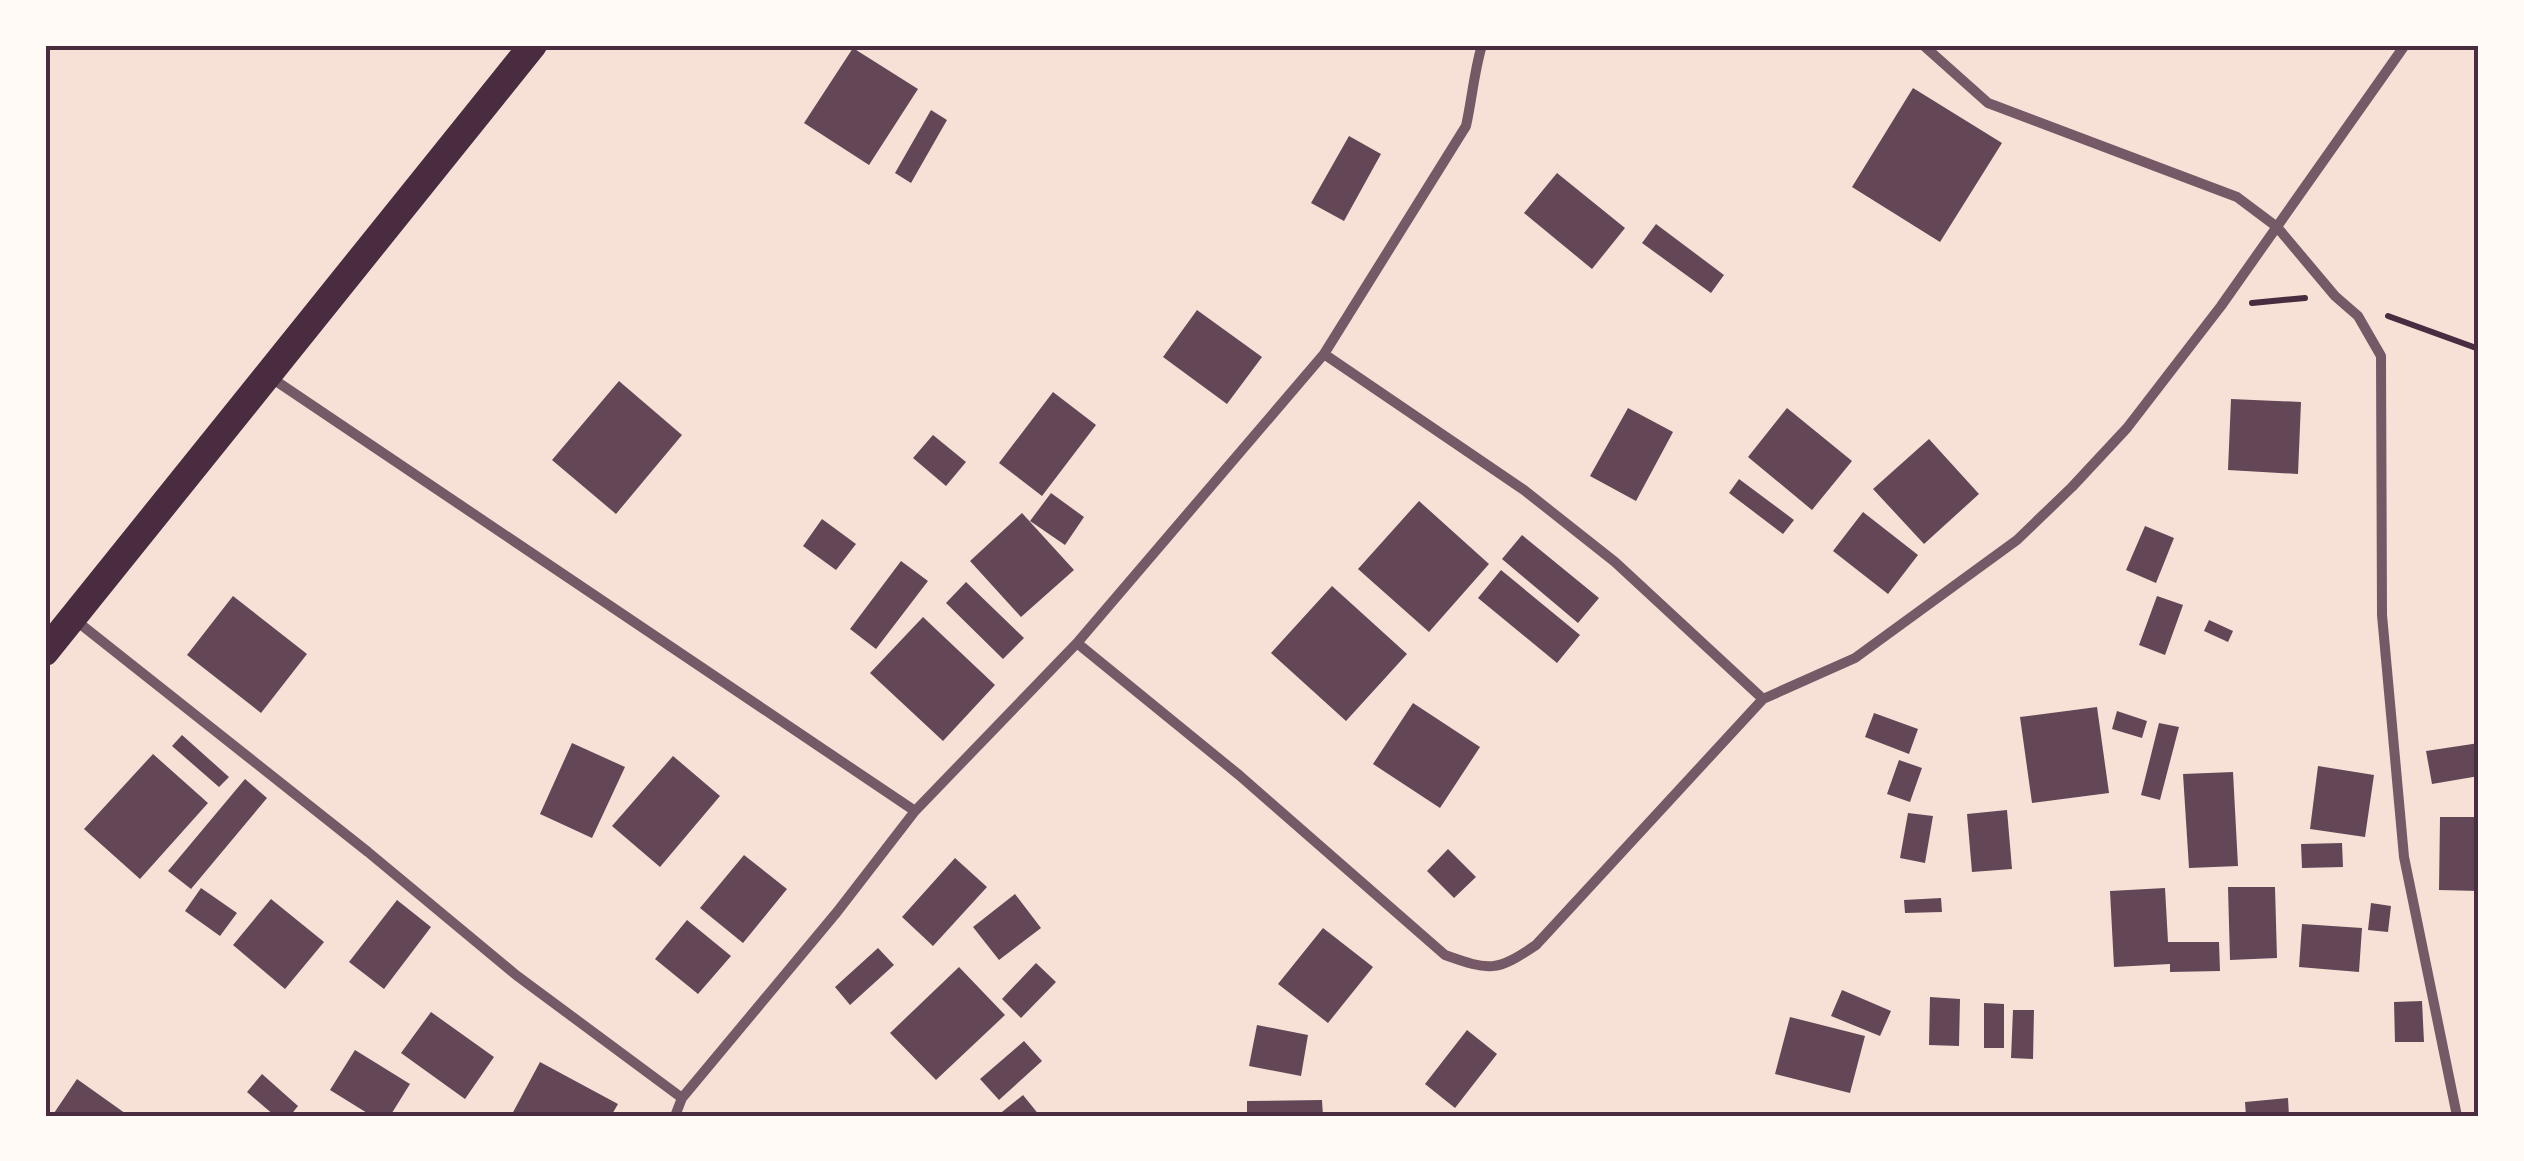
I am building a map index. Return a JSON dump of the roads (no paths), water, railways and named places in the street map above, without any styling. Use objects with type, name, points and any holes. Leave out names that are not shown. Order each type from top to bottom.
[{"type":"highway","points":[[45,652],[533,45]]},
{"type":"street","points":[[675,1116],[682,1098],[837,912],[915,811],[1077,643],[1324,354],[1466,126],[1472,80],[1482,45]]},
{"type":"street","points":[[1923,45],[1988,103],[2236,197],[2277,227],[2334,296],[2358,316],[2381,356],[2382,615],[2404,857],[2457,1116]]},
{"type":"street","points":[[1077,643],[1239,775],[1445,955],[1480,968],[1506,965],[1536,944],[1763,699],[1855,658],[2017,540],[2127,428],[2221,306],[2405,45]]},
{"type":"street","points":[[1324,354],[1524,490],[1615,562],[1763,699]]},
{"type":"street","points":[[270,376],[915,811]]},
{"type":"street","points":[[72,617],[516,975],[682,1098]]}]
